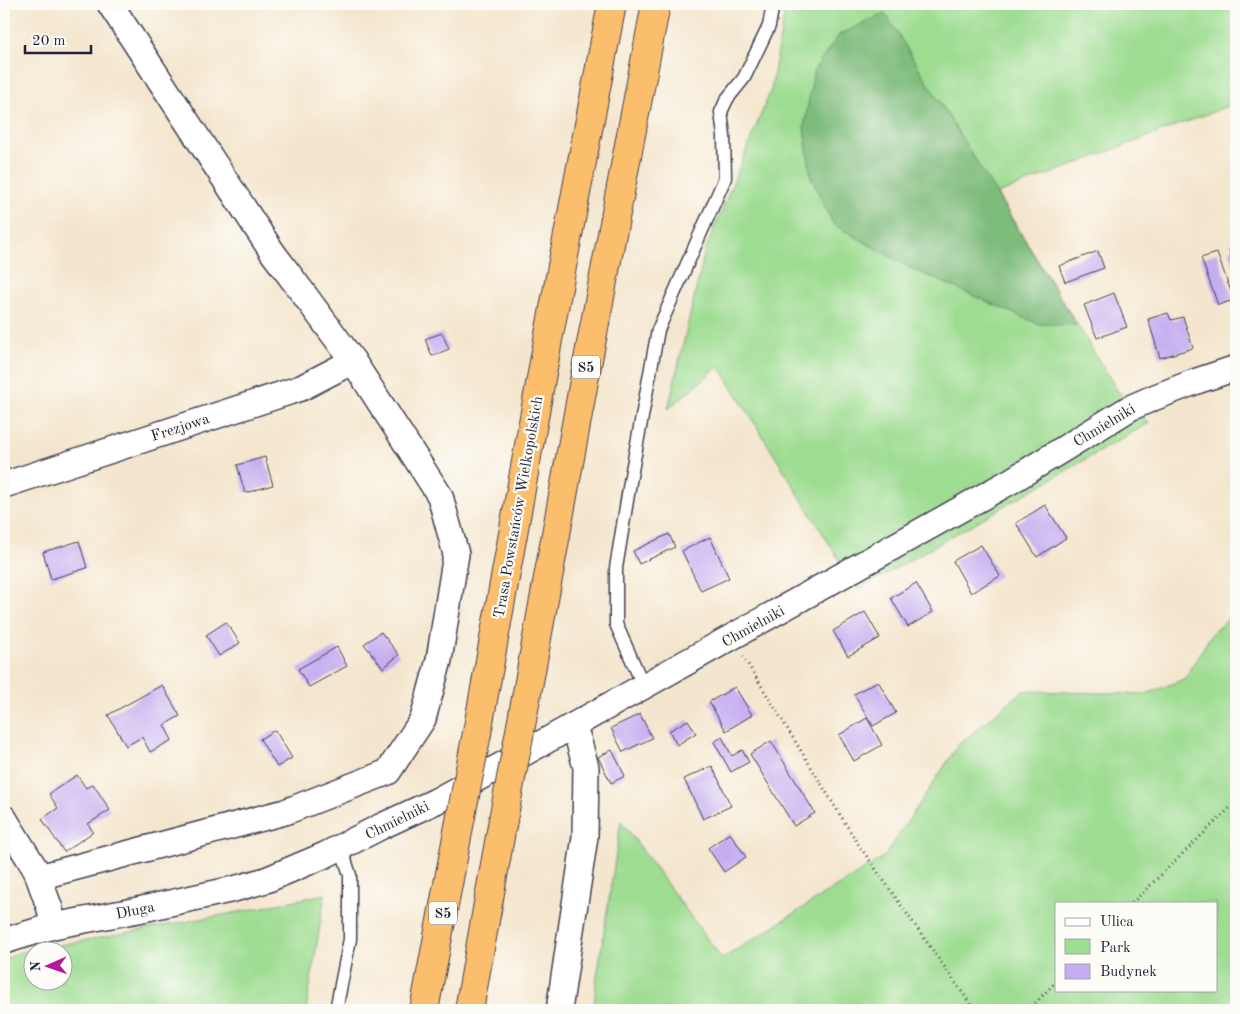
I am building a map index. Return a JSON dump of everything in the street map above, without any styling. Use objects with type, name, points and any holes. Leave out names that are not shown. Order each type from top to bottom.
[{"type":"highway","name":"Trasa Powstańców Wielkopolskich","points":[[424,1010],[612,4]]},
{"type":"highway","name":"S5","points":[[469,1010],[584,380],[656,4]]},
{"type":"street","points":[[38,877],[285,812],[388,772],[423,719],[439,660],[456,554],[440,496],[353,361],[273,253],[110,4]]},
{"type":"street","name":"Frezjowa","points":[[4,485],[301,388],[353,361]]},
{"type":"street","name":"Chmielniki","points":[[266,880],[325,855],[436,801],[1012,481],[1130,408],[1197,381],[1236,368]]},
{"type":"street","points":[[559,1010],[585,837],[586,768],[573,726]]},
{"type":"street","points":[[4,818],[36,870],[50,909],[53,926]]},
{"type":"street","name":"Długa","points":[[4,941],[53,926],[138,910],[266,880]]},
{"type":"lane","points":[[644,687],[616,624],[616,568],[658,330],[725,178],[724,136],[721,112],[727,99],[744,78],[769,26],[773,4]]},
{"type":"lane","points":[[336,1010],[350,939],[350,875],[341,847]]},
{"type":"path","points":[[732,637],[858,844],[969,1002],[972,1010]]},
{"type":"path","points":[[1133,902],[1236,802]]},
{"type":"path","points":[[1028,1010],[1055,983]]},
{"type":"green space","points":[[786,4],[1236,4],[1236,103],[997,194],[1117,390],[1149,423],[858,590],[719,366],[668,409],[705,251],[771,90]]},
{"type":"green space","points":[[885,13],[1077,325],[1038,324],[910,268],[833,224],[811,177],[804,128],[814,70],[839,35]]},
{"type":"green space","points":[[1236,613],[1236,1010],[594,1010],[596,983],[621,821],[722,959],[885,856],[959,744],[1023,691],[1146,694],[1184,679],[1213,632]]},
{"type":"green space","points":[[325,894],[306,1010],[4,1010],[4,960],[22,952],[22,992],[72,992],[72,943]]},
{"type":"building","points":[[1236,248],[1236,264],[1234,265],[1229,250]]},
{"type":"building","points":[[1098,251],[1104,268],[1065,282],[1059,266]]},
{"type":"building","points":[[1217,253],[1234,300],[1218,305],[1201,258]]},
{"type":"building","points":[[1114,293],[1127,327],[1097,338],[1084,305]]},
{"type":"building","points":[[1168,313],[1171,320],[1183,317],[1193,348],[1160,358],[1148,319]]},
{"type":"building","points":[[442,333],[449,349],[432,356],[425,339]]},
{"type":"building","points":[[265,457],[273,485],[245,493],[237,465]]},
{"type":"building","points":[[1045,505],[1066,538],[1037,557],[1016,523]]},
{"type":"building","points":[[669,534],[675,547],[639,564],[633,551]]},
{"type":"building","points":[[710,537],[729,578],[701,591],[682,551]]},
{"type":"building","points":[[79,541],[87,568],[51,579],[43,552]]},
{"type":"building","points":[[981,545],[1000,576],[971,593],[953,561]]},
{"type":"building","points":[[916,583],[933,612],[908,627],[891,598]]},
{"type":"building","points":[[865,612],[880,638],[848,656],[833,631]]},
{"type":"building","points":[[226,622],[240,643],[219,656],[206,635]]},
{"type":"building","points":[[381,632],[399,655],[383,668],[364,644]]},
{"type":"building","points":[[337,647],[347,666],[309,687],[298,669]]},
{"type":"building","points":[[878,681],[896,713],[873,726],[854,694]]},
{"type":"building","points":[[162,685],[180,716],[164,725],[172,740],[150,752],[142,737],[126,746],[108,715]]},
{"type":"building","points":[[735,687],[752,715],[726,731],[709,702]]},
{"type":"building","points":[[640,714],[652,738],[623,752],[611,728]]},
{"type":"building","points":[[867,718],[882,745],[854,761],[839,735]]},
{"type":"building","points":[[688,720],[696,733],[677,745],[669,731]]},
{"type":"building","points":[[275,730],[292,758],[277,767],[260,739]]},
{"type":"building","points":[[722,737],[732,756],[742,750],[749,762],[731,772],[714,742]]},
{"type":"building","points":[[771,741],[815,813],[794,826],[750,754]]},
{"type":"building","points":[[612,750],[625,776],[611,783],[598,757]]},
{"type":"building","points":[[712,766],[731,806],[703,819],[684,779]]},
{"type":"building","points":[[77,775],[86,788],[93,784],[110,810],[88,824],[93,832],[64,852],[42,819],[58,808],[49,794]]},
{"type":"building","points":[[730,833],[746,857],[724,872],[708,848]]}]
